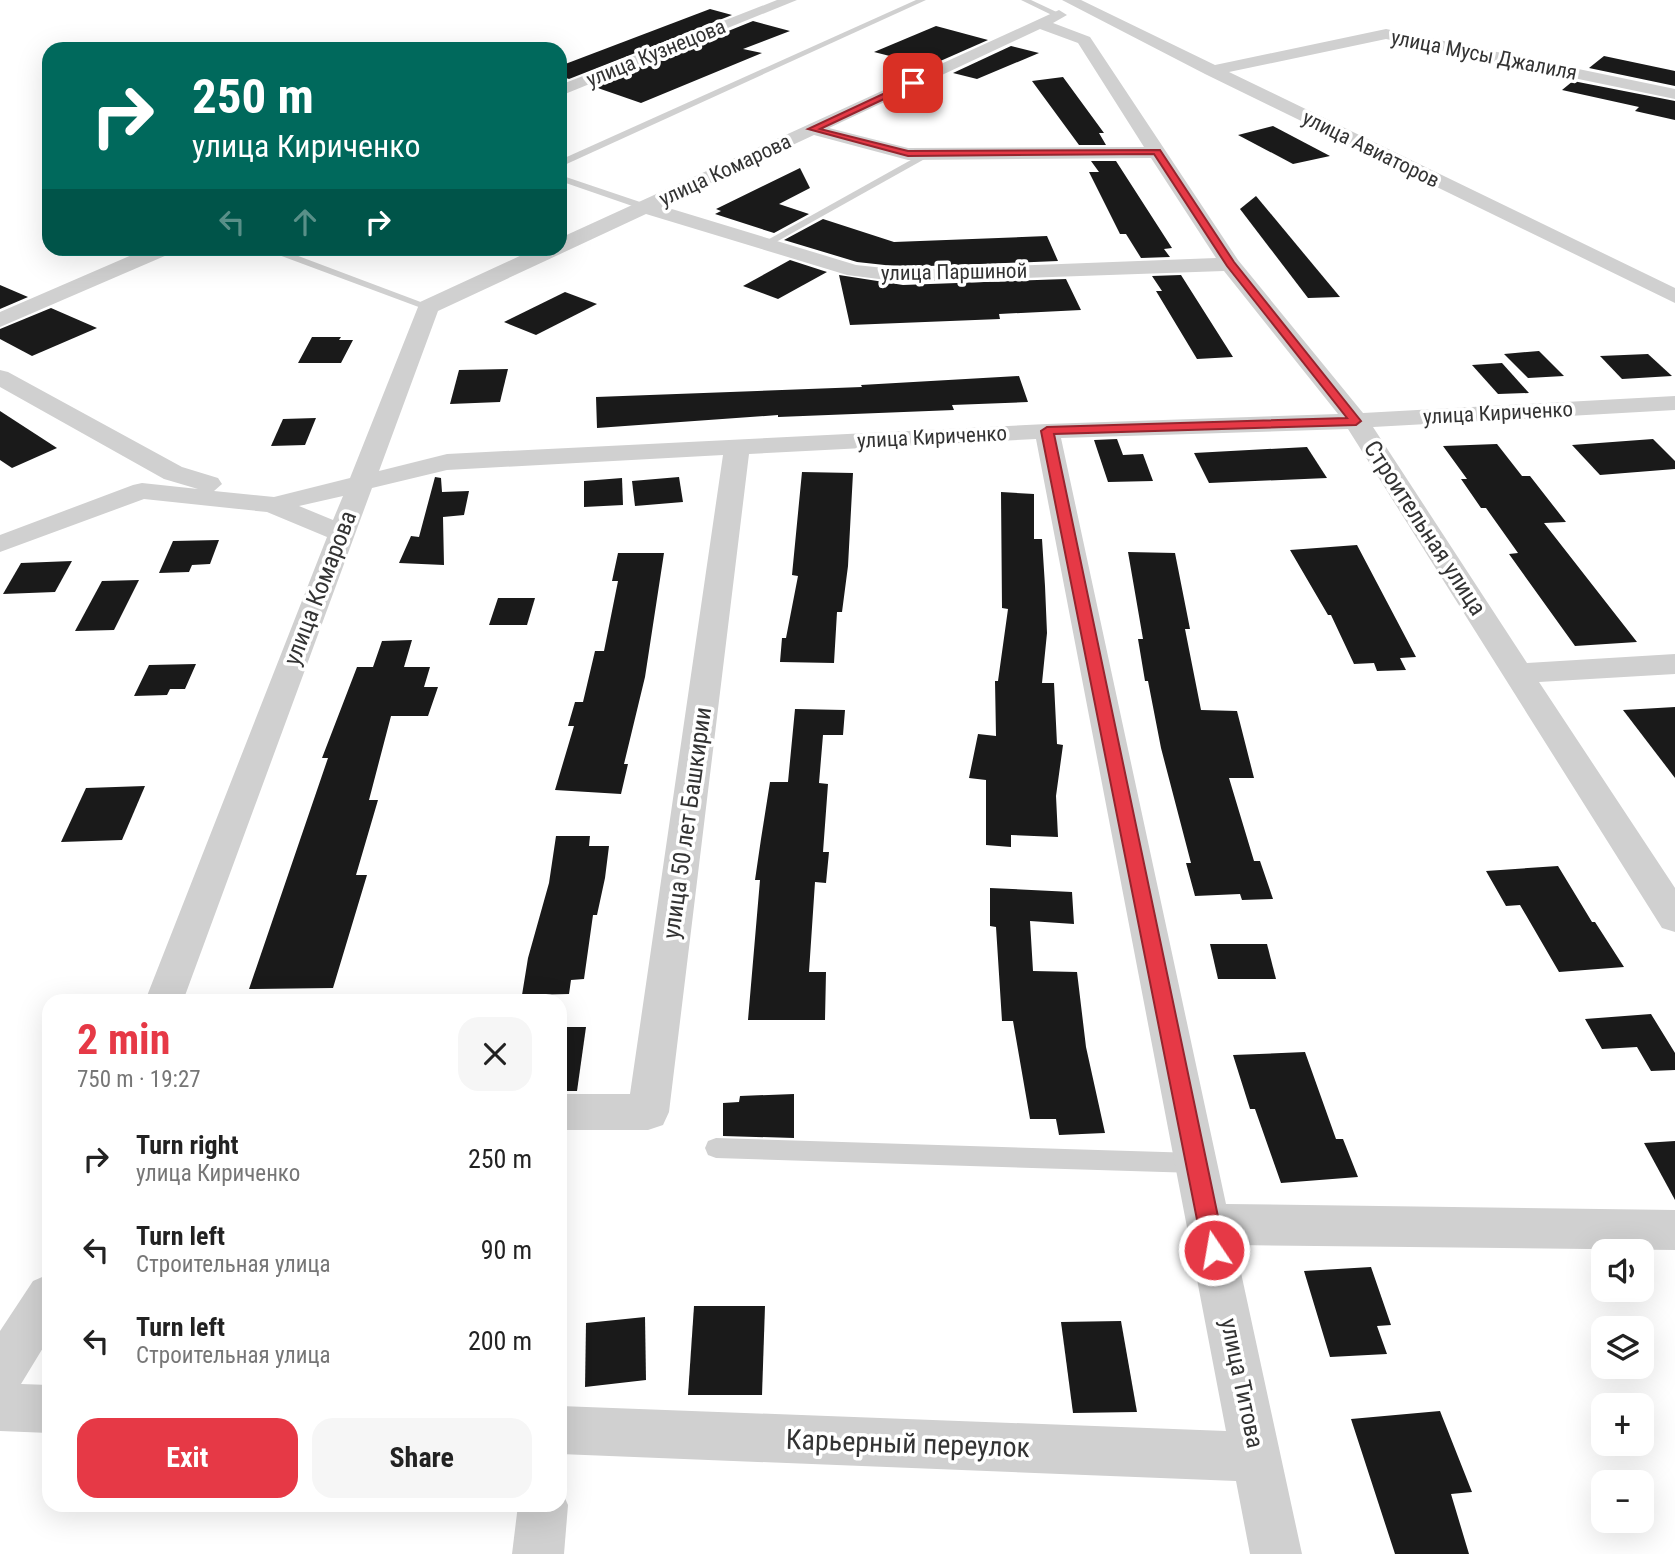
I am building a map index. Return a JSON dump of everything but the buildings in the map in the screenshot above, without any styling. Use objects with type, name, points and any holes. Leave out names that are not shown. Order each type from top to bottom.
[{"type":"street","name":"улица Кузнецова","points":[[567,88],[790,0]]},
{"type":"street","name":"улица Авиаторов","points":[[1062,11],[1211,71],[1675,296]]},
{"type":"street","name":"улица Комарова","points":[[567,243],[1062,11]]},
{"type":"street","name":"Строительная улица","points":[[1062,11],[1084,40],[1230,264],[1356,421],[1675,918]]},
{"type":"street","name":"улица Мусы Джалиля","points":[[1211,71],[1387,34],[1675,94]]},
{"type":"street","points":[[812,129],[908,154],[1157,152]]},
{"type":"street","name":"улица Паршиной","points":[[645,207],[854,271],[903,276],[1230,264]]},
{"type":"street","points":[[0,320],[148,256]]},
{"type":"street","points":[[428,307],[538,256]]},
{"type":"street","name":"улица Комарова","points":[[167,994],[428,307]]},
{"type":"street","points":[[0,377],[173,473],[273,505],[341,533]]},
{"type":"street","name":"улица Кириченко","points":[[273,505],[447,462],[1047,431],[1356,421],[1675,403]]},
{"type":"street","name":"улица Титова","points":[[1047,431],[1276,1554]]},
{"type":"street","name":"улица 50 лет Башкирии","points":[[567,1112],[648,1112],[737,447]]},
{"type":"street","points":[[0,544],[142,491],[273,505]]},
{"type":"street","points":[[1518,673],[1675,664]]},
{"type":"street","points":[[1209,1224],[1675,1230]]},
{"type":"street","points":[[0,1374],[42,1307]]},
{"type":"street","points":[[0,1407],[42,1409]]},
{"type":"street","name":"Карьерный переулок","points":[[567,1430],[1257,1457]]},
{"type":"street","points":[[538,1554],[542,1512]]},
{"type":"lane","points":[[567,161],[922,0]]},
{"type":"lane","points":[[1025,0],[1062,11]]},
{"type":"lane","points":[[765,244],[927,153]]},
{"type":"lane","points":[[567,180],[645,207]]},
{"type":"lane","points":[[287,256],[428,307]]},
{"type":"lane","points":[[716,1148],[1196,1163]]},
{"type":"route","points":[[913,83],[812,129],[908,154],[1157,152],[1230,264],[1356,421],[1047,431],[1214,1250]]}]
